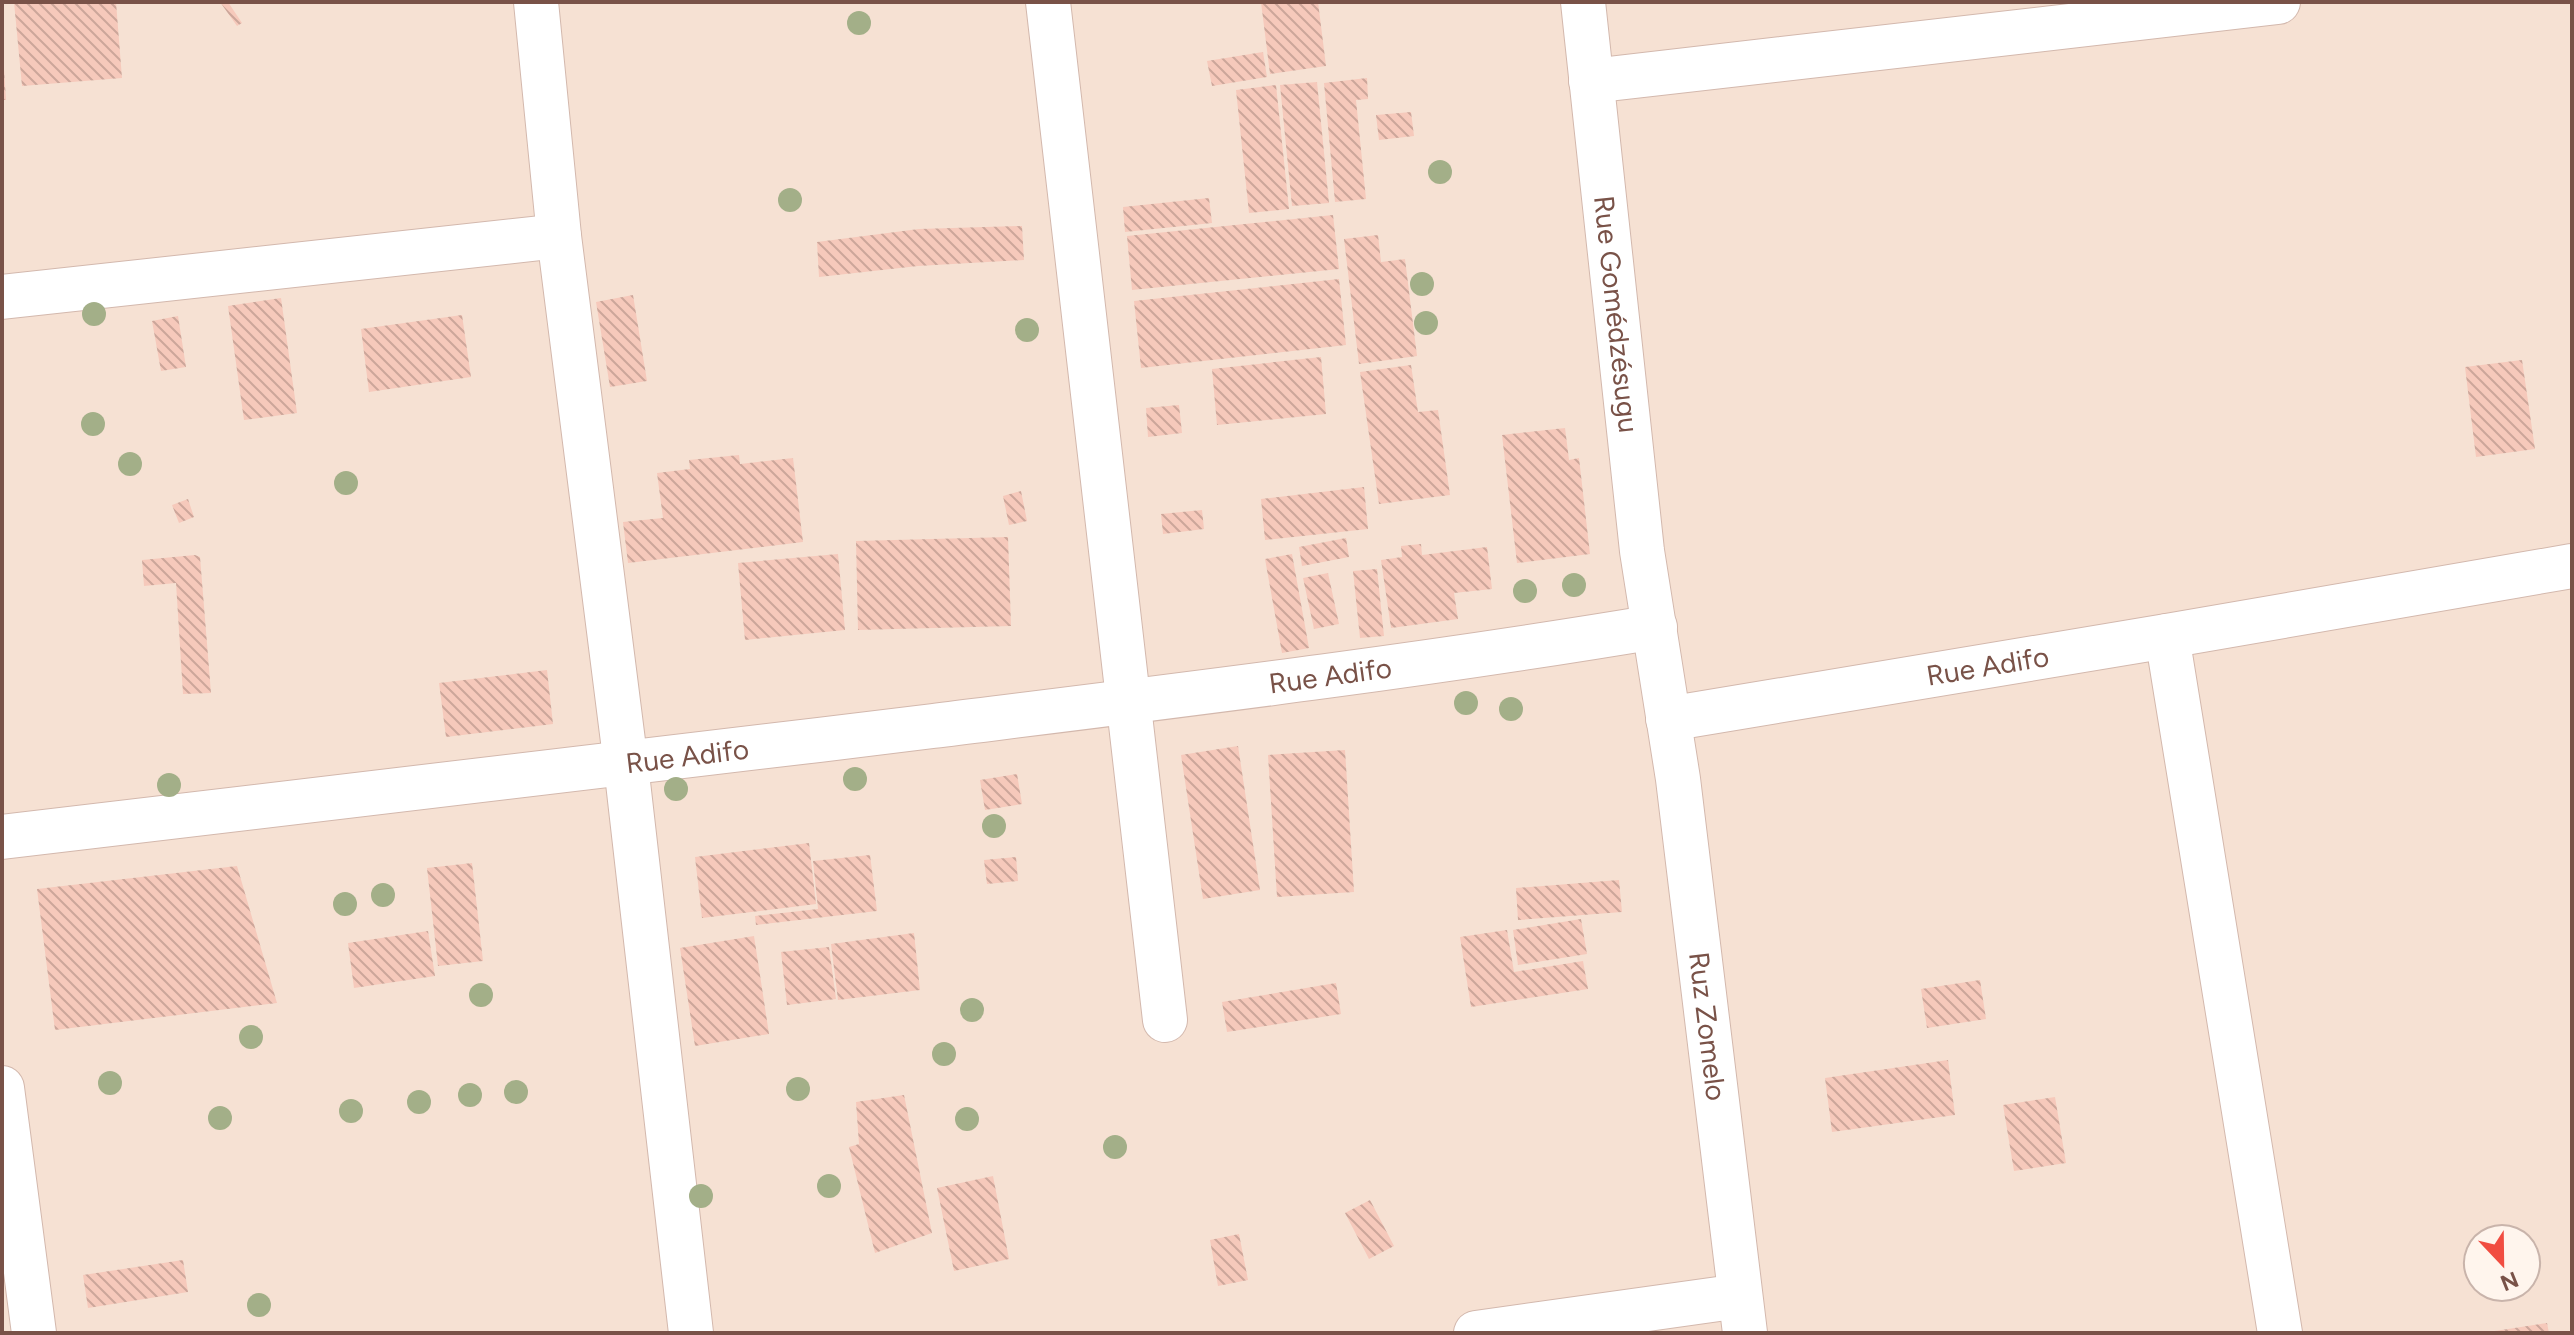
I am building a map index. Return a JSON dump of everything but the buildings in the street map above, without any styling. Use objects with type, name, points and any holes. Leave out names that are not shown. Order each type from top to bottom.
[{"type":"street","points":[[536,2],[559,236],[626,765],[691,1333]]},
{"type":"street","points":[[1048,2],[1165,1020]]},
{"type":"street","name":"Rue Gomédzésugu","points":[[1583,2],[1642,551],[1655,627]]},
{"type":"street","points":[[1591,81],[2278,2]]},
{"type":"street","points":[[2,297],[559,236]]},
{"type":"street","name":"Rue Adifo","points":[[1668,719],[2572,566]]},
{"type":"street","points":[[1655,627],[1668,719]]},
{"type":"street","name":"Rue Adifo","points":[[2,837],[626,765],[1128,702],[1655,627]]},
{"type":"street","points":[[2167,636],[2280,1333]]},
{"type":"street","name":"Ruz Zomelo","points":[[1668,719],[1680,795],[1742,1314]]},
{"type":"street","points":[[2,1088],[5,1136],[34,1333]]},
{"type":"street","points":[[1476,1333],[1742,1314]]},
{"type":"shaded area","points":[[2,2],[2572,2],[2572,1333],[2,1333]]}]
